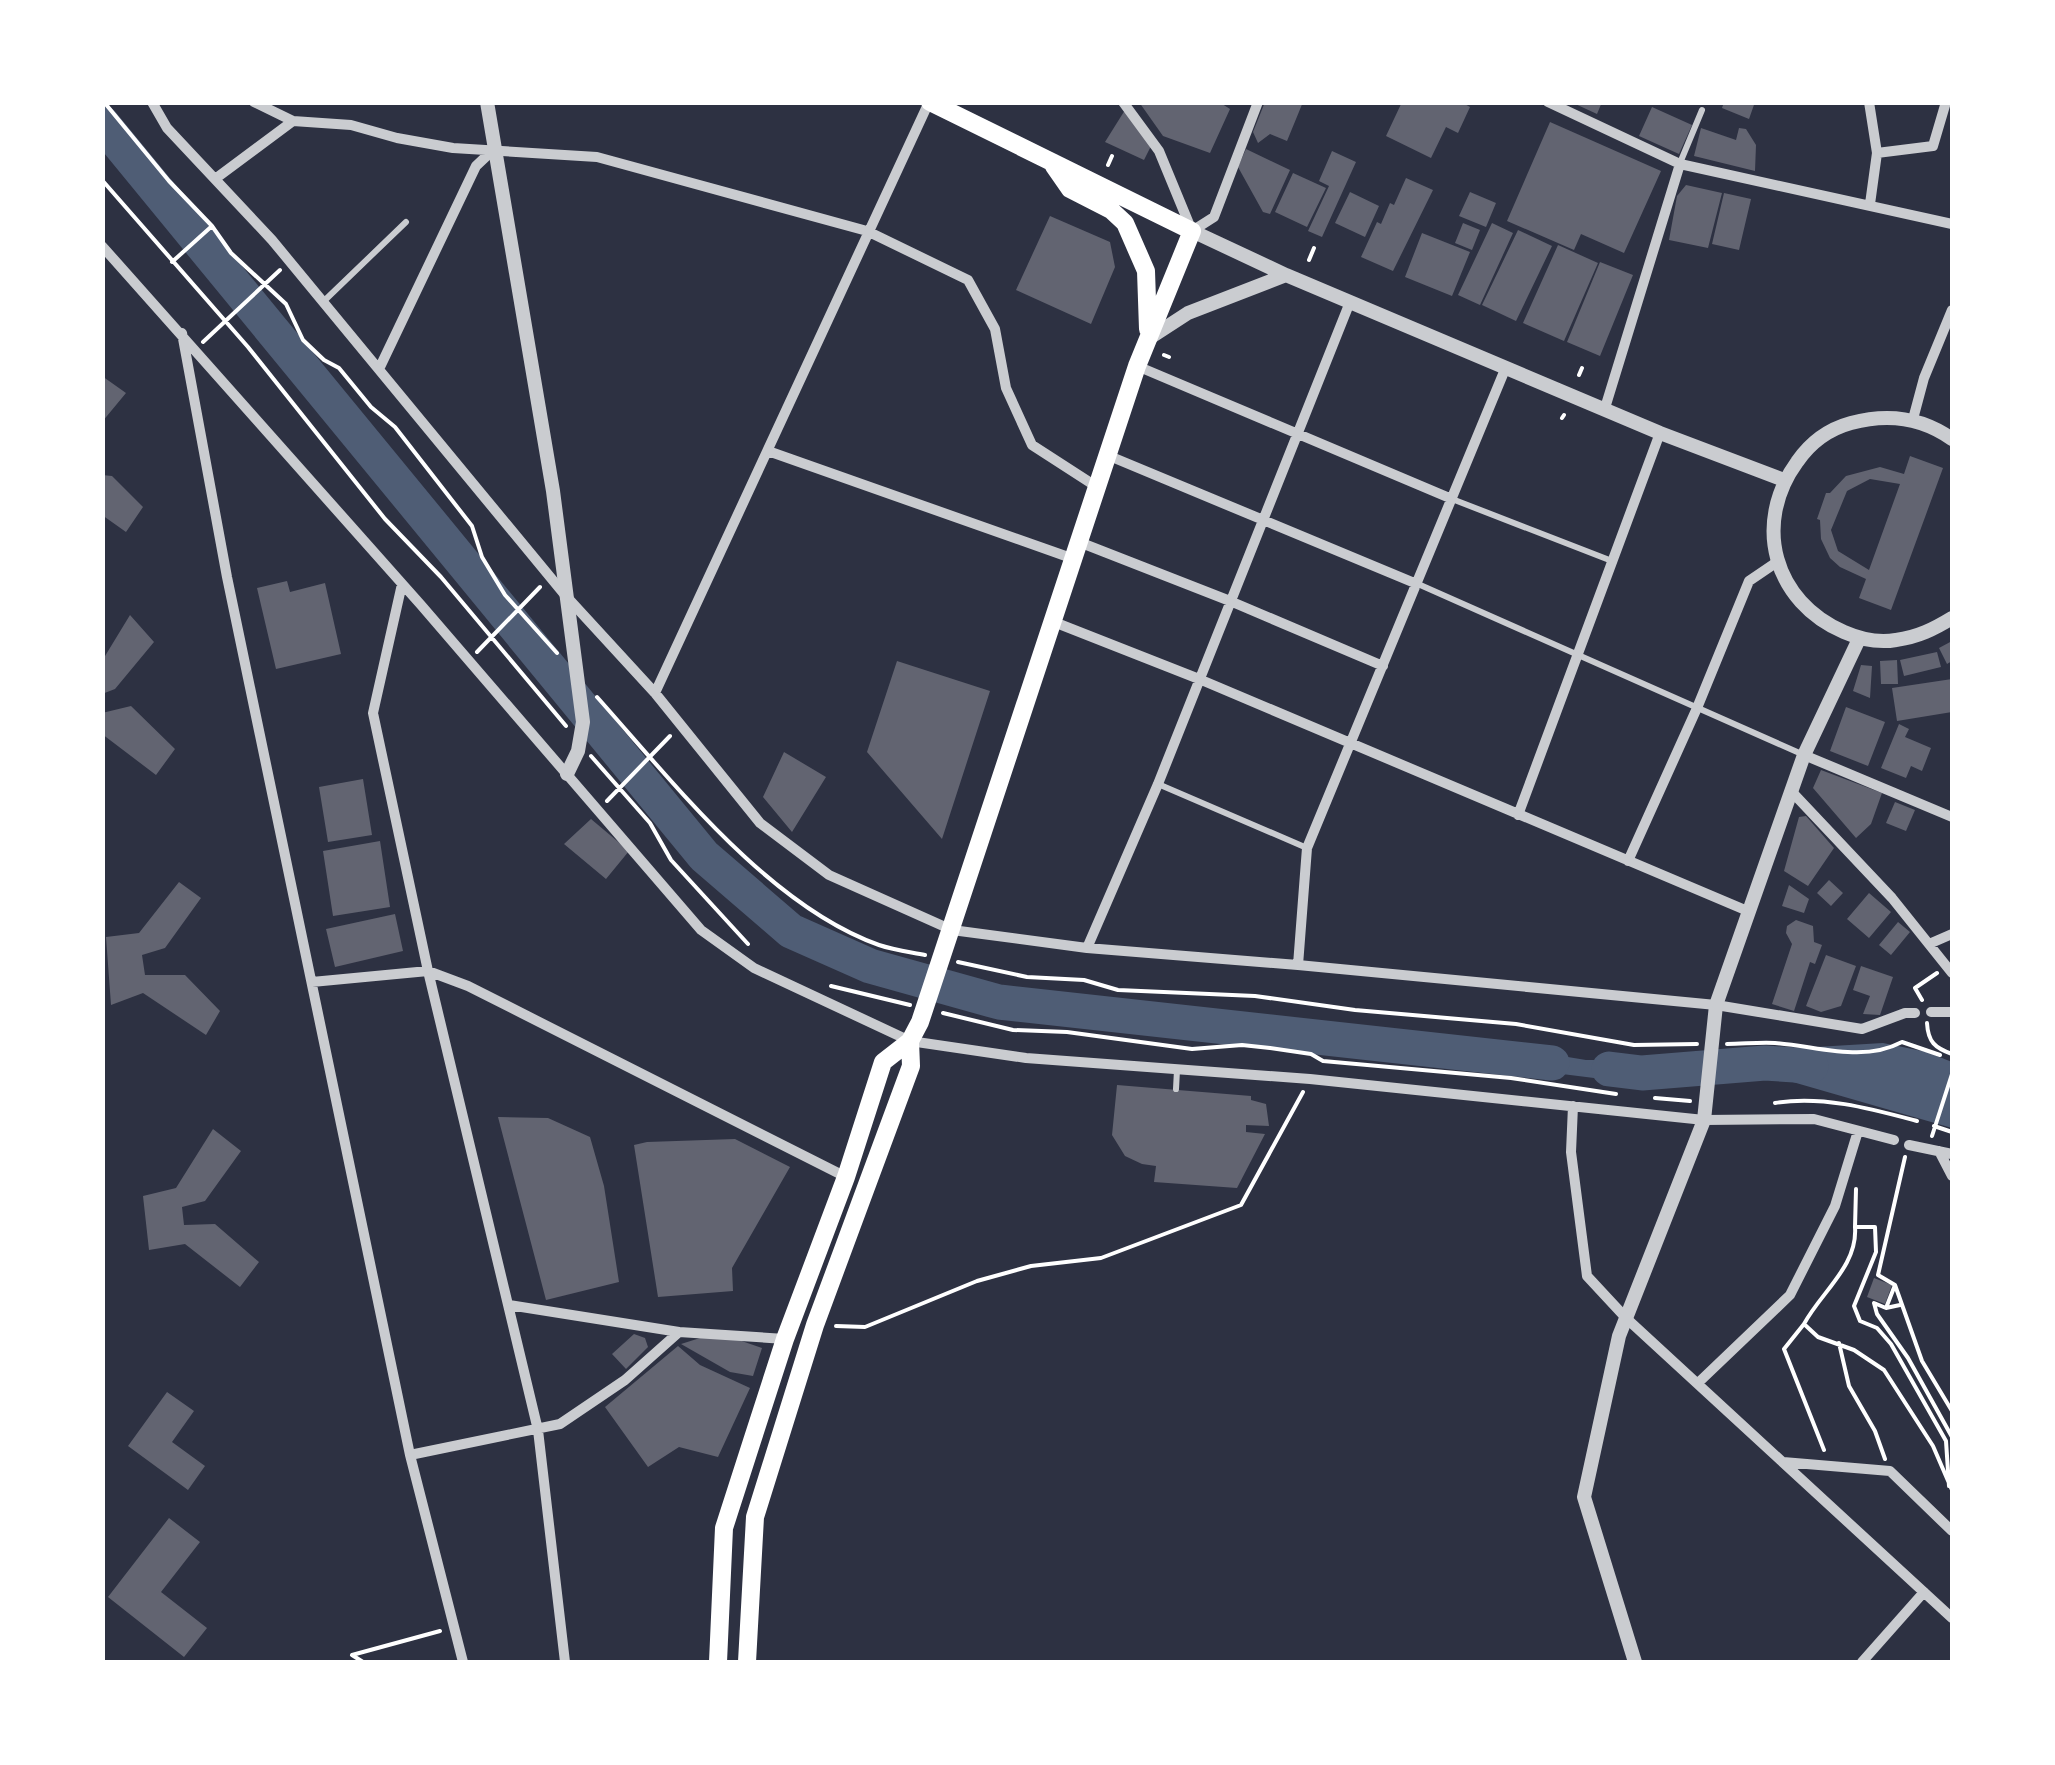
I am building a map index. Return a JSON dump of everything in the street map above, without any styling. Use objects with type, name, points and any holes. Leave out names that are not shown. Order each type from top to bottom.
[{"type":"main road","points":[[746,1662],[755,1517],[816,1326],[911,1066],[910,1041],[950,935],[1136,366],[1192,232],[930,102]]},
{"type":"main road","points":[[1052,163],[1070,190],[1111,210],[1129,231],[1146,271],[1148,340]]},
{"type":"main road","points":[[718,1662],[724,1528],[784,1340],[846,1177],[883,1062],[910,1041]]},
{"type":"street","points":[[152,102],[167,128],[290,261],[551,576],[566,601],[654,694],[760,824],[829,876],[950,935],[1716,1006],[1862,1029],[1915,1013]]},
{"type":"street","points":[[254,102],[293,121],[351,125],[454,148],[597,157],[867,231],[968,280],[995,329],[1006,388],[1032,445],[1096,486]]},
{"type":"street","points":[[487,102],[554,491],[583,722],[581,748],[567,774]]},
{"type":"street","points":[[654,694],[930,102]]},
{"type":"street","points":[[1123,102],[1159,151],[1192,232],[1660,433],[1784,480]]},
{"type":"street","points":[[1192,232],[1214,217],[1258,102]]},
{"type":"street","points":[[1548,102],[1680,164],[1952,224]]},
{"type":"street","points":[[1869,102],[1878,153],[1870,204]]},
{"type":"street","points":[[1878,153],[1932,146],[1946,102]]},
{"type":"street","points":[[215,179],[293,121]]},
{"type":"street","points":[[380,367],[476,166],[495,149]]},
{"type":"street","points":[[1605,408],[1680,164]]},
{"type":"street","points":[[102,246],[182,332],[701,930],[754,968],[910,1041],[1026,1058],[1310,1079],[1572,1106],[1814,1119],[1894,1140]]},
{"type":"street","points":[[1148,340],[1188,313],[1286,275]]},
{"type":"street","points":[[1087,948],[1158,784],[1350,302]]},
{"type":"street","points":[[1913,419],[1924,378],[1952,310]]},
{"type":"street","points":[[182,332],[227,576],[410,1455],[464,1662]]},
{"type":"street","points":[[1136,366],[1452,499]]},
{"type":"street","points":[[1298,965],[1307,848],[1506,367]]},
{"type":"street","points":[[1952,439],[1913,419],[1875,416],[1838,426],[1806,448],[1784,480],[1775,506],[1772,534],[1778,562],[1795,597],[1823,623],[1859,639],[1892,641],[1926,634],[1952,618]]},
{"type":"street","points":[[1518,814],[1660,433]]},
{"type":"street","points":[[768,451],[1230,601],[1383,666]]},
{"type":"street","points":[[1107,455],[1417,584]]},
{"type":"street","points":[[1628,861],[1749,581],[1778,562]]},
{"type":"street","points":[[402,584],[373,714],[428,970],[538,1430],[565,1662]]},
{"type":"street","points":[[1054,622],[1199,679],[1750,912]]},
{"type":"street","points":[[1636,1662],[1584,1497],[1626,1318],[1704,1115],[1716,1006],[1804,756],[1859,639]]},
{"type":"street","points":[[1804,756],[1952,817]]},
{"type":"street","points":[[1792,792],[1892,898],[1950,970]]},
{"type":"street","points":[[1929,944],[1952,934]]},
{"type":"street","points":[[312,982],[428,970],[468,986],[846,1177]]},
{"type":"street","points":[[1929,1009],[1952,1012]]},
{"type":"street","points":[[1572,1106],[1571,1152],[1587,1276],[1626,1318],[1952,1618]]},
{"type":"street","points":[[1698,1383],[1790,1295],[1835,1206],[1858,1131]]},
{"type":"street","points":[[1909,1144],[1952,1154]]},
{"type":"street","points":[[1939,1151],[1952,1176]]},
{"type":"street","points":[[510,1305],[679,1332],[784,1340]]},
{"type":"street","points":[[410,1455],[560,1424],[625,1380],[679,1332]]},
{"type":"street","points":[[1784,1462],[1890,1472],[1952,1531]]},
{"type":"street","points":[[1862,1662],[1924,1592]]},
{"type":"lane","points":[[1680,164],[1702,110]]},
{"type":"lane","points":[[324,301],[406,222]]},
{"type":"lane","points":[[1452,499],[1612,561]]},
{"type":"lane","points":[[1417,584],[1804,756]]},
{"type":"lane","points":[[1158,784],[1307,848]]},
{"type":"lane","points":[[1176,1090],[1178,1069]]},
{"type":"path","points":[[104,102],[212,226],[231,254],[286,304],[303,340],[339,368],[371,407],[395,427],[472,526],[482,558],[505,595],[568,664]]},
{"type":"path","points":[[1108,165],[1112,156]]},
{"type":"path","points":[[102,180],[248,347],[385,519],[442,577],[581,748],[650,824],[671,860],[750,947]]},
{"type":"path","points":[[172,262],[212,226]]},
{"type":"path","points":[[1309,260],[1314,248]]},
{"type":"path","points":[[196,348],[290,261]]},
{"type":"path","points":[[1580,375],[1582,368]]},
{"type":"path","points":[[468,660],[551,576]]},
{"type":"path","points":[[592,692],[720,831],[784,889],[876,944],[939,958]]},
{"type":"path","points":[[598,810],[680,726]]},
{"type":"path","points":[[956,962],[1027,977],[1084,980],[1118,990],[1255,996],[1355,1010],[1516,1024],[1634,1045],[1705,1044]]},
{"type":"path","points":[[1929,1009],[1915,988],[1950,970]]},
{"type":"path","points":[[820,982],[919,1014]]},
{"type":"path","points":[[938,1012],[1013,1030],[1067,1032],[1192,1048],[1242,1045],[1311,1054],[1323,1061],[1511,1078],[1621,1095]]},
{"type":"path","points":[[1928,1038],[1936,1048],[1952,1054]]},
{"type":"path","points":[[1723,1044],[1776,1043],[1842,1054],[1888,1050],[1902,1042],[1940,1055]]},
{"type":"path","points":[[1932,1136],[1952,1074]]},
{"type":"path","points":[[816,1326],[865,1326],[977,1281],[1032,1266],[1101,1258],[1241,1205],[1310,1079]]},
{"type":"path","points":[[1639,1097],[1692,1101]]},
{"type":"path","points":[[1763,1105],[1791,1100],[1839,1103],[1918,1121]]},
{"type":"path","points":[[1934,1126],[1952,1132]]},
{"type":"path","points":[[1830,1465],[1784,1349],[1836,1282],[1856,1242],[1856,1186],[1850,1156]]},
{"type":"path","points":[[1902,1180],[1878,1275],[1895,1285],[1922,1361],[1952,1411]]},
{"type":"path","points":[[1855,1227],[1875,1227],[1876,1252],[1854,1306],[1860,1321],[1877,1328],[1890,1344],[1946,1442],[1951,1488]]},
{"type":"path","points":[[1886,1308],[1895,1285]]},
{"type":"path","points":[[1900,1304],[1886,1308],[1874,1303],[1952,1438]]},
{"type":"path","points":[[1804,1324],[1818,1337],[1839,1344],[1884,1370],[1932,1446],[1951,1488]]},
{"type":"path","points":[[1839,1344],[1849,1386],[1875,1431],[1890,1472]]},
{"type":"path","points":[[363,1662],[352,1655],[454,1628]]},
{"type":"water","points":[[1883,1043],[1927,1052],[1952,1062],[1952,1128],[1765,1074],[1765,1050]]},
{"type":"water","points":[[1507,1047],[1586,1060],[1654,1060],[1655,1087],[1650,1080],[1602,1079],[1507,1067]]},
{"type":"building","points":[[1139,102],[1219,102],[1230,109],[1210,153],[1163,136]]},
{"type":"building","points":[[1265,102],[1303,102],[1287,141],[1270,134],[1258,143],[1253,132]]},
{"type":"building","points":[[1402,102],[1461,102],[1470,107],[1458,133],[1446,127],[1431,158],[1386,136]]},
{"type":"building","points":[[1571,102],[1602,102],[1597,114]]},
{"type":"building","points":[[1724,102],[1755,102],[1749,119],[1722,108]]},
{"type":"building","points":[[1652,107],[1692,125],[1679,154],[1639,136]]},
{"type":"building","points":[[1125,110],[1152,144],[1144,160],[1105,142]]},
{"type":"building","points":[[1550,122],[1661,171],[1624,253],[1581,234],[1574,250],[1507,221]]},
{"type":"building","points":[[1701,128],[1736,140],[1739,128],[1746,129],[1756,145],[1755,171],[1694,156]]},
{"type":"building","points":[[1246,149],[1290,170],[1270,214],[1263,212],[1238,167]]},
{"type":"building","points":[[1332,151],[1356,162],[1322,237],[1308,231],[1329,186],[1319,181]]},
{"type":"building","points":[[1293,173],[1326,188],[1307,227],[1275,212]]},
{"type":"building","points":[[1406,178],[1433,190],[1393,271],[1361,257],[1377,222],[1381,224],[1390,203],[1394,205]]},
{"type":"building","points":[[1686,185],[1722,193],[1708,248],[1669,240],[1677,196]]},
{"type":"building","points":[[1350,192],[1379,206],[1365,237],[1335,223]]},
{"type":"building","points":[[1470,192],[1496,203],[1486,227],[1459,216]]},
{"type":"building","points":[[1724,193],[1751,199],[1739,250],[1712,244]]},
{"type":"building","points":[[1050,216],[1110,242],[1115,267],[1091,324],[1016,290]]},
{"type":"building","points":[[1463,223],[1480,230],[1472,250],[1455,243]]},
{"type":"building","points":[[1492,223],[1513,233],[1480,305],[1458,295]]},
{"type":"building","points":[[1518,230],[1552,246],[1516,321],[1482,305]]},
{"type":"building","points":[[1422,233],[1470,252],[1452,296],[1405,277]]},
{"type":"building","points":[[1558,245],[1598,263],[1564,341],[1523,323]]},
{"type":"building","points":[[1600,262],[1633,275],[1600,356],[1567,342]]},
{"type":"building","points":[[102,376],[126,393],[102,422]]},
{"type":"building","points":[[1910,456],[1943,468],[1891,610],[1859,598],[1866,579],[1830,558],[1817,519],[1826,493],[1846,476],[1880,467],[1904,474]],"holes":[[[1870,479],[1900,484],[1869,570],[1838,551],[1831,530],[1847,491]]]},
{"type":"building","points":[[102,475],[112,476],[143,507],[126,532],[102,515]]},
{"type":"building","points":[[287,581],[290,592],[325,583],[341,654],[276,669],[257,588]]},
{"type":"building","points":[[130,615],[154,642],[115,689],[102,694],[102,661]]},
{"type":"building","points":[[1952,641],[1952,661],[1947,664],[1939,648]]},
{"type":"building","points":[[1937,652],[1941,667],[1904,676],[1900,660]]},
{"type":"building","points":[[1897,660],[1898,684],[1881,684],[1880,661]]},
{"type":"building","points":[[897,661],[990,691],[942,839],[867,752]]},
{"type":"building","points":[[1861,665],[1872,666],[1870,698],[1853,691]]},
{"type":"building","points":[[1952,679],[1952,712],[1897,721],[1892,688]]},
{"type":"building","points":[[131,706],[175,749],[156,775],[102,734],[102,713]]},
{"type":"building","points":[[1846,707],[1885,722],[1868,766],[1830,751]]},
{"type":"building","points":[[1899,724],[1909,729],[1905,737],[1931,748],[1922,771],[1911,766],[1906,778],[1881,768]]},
{"type":"building","points":[[784,752],[826,777],[792,832],[763,797]]},
{"type":"building","points":[[1821,770],[1882,793],[1871,824],[1856,838],[1813,788]]},
{"type":"building","points":[[363,779],[372,835],[328,842],[319,787]]},
{"type":"building","points":[[1895,802],[1915,810],[1906,831],[1886,823]]},
{"type":"building","points":[[1806,816],[1834,848],[1808,886],[1784,871],[1799,817]]},
{"type":"building","points":[[591,819],[629,851],[606,879],[564,844]]},
{"type":"building","points":[[380,841],[390,907],[333,916],[323,851]]},
{"type":"building","points":[[1829,880],[1843,893],[1831,906],[1817,893]]},
{"type":"building","points":[[179,882],[201,898],[165,948],[142,955],[145,975],[185,975],[220,1011],[206,1035],[143,993],[111,1005],[106,937],[139,933]]},
{"type":"building","points":[[1789,885],[1809,899],[1804,913],[1782,906]]},
{"type":"building","points":[[1869,893],[1891,912],[1869,938],[1847,919]]},
{"type":"building","points":[[395,914],[403,951],[335,967],[326,929]]},
{"type":"building","points":[[1796,920],[1813,926],[1814,942],[1822,945],[1815,964],[1810,962],[1794,1011],[1772,1004],[1792,944],[1787,926]]},
{"type":"building","points":[[1898,922],[1910,932],[1891,955],[1879,945]]},
{"type":"building","points":[[1826,955],[1856,966],[1841,1006],[1821,1012],[1806,1006]]},
{"type":"building","points":[[1861,966],[1893,977],[1880,1015],[1863,1014],[1870,996],[1853,990]]},
{"type":"building","points":[[1117,1085],[1251,1096],[1251,1100],[1266,1104],[1269,1126],[1246,1125],[1246,1132],[1265,1134],[1237,1188],[1154,1182],[1156,1166],[1125,1156],[1112,1135]]},
{"type":"building","points":[[498,1117],[548,1118],[590,1137],[604,1186],[619,1282],[546,1300]]},
{"type":"building","points":[[213,1129],[241,1151],[205,1201],[182,1207],[184,1225],[215,1224],[259,1262],[240,1287],[185,1244],[149,1250],[143,1196],[176,1188]]},
{"type":"building","points":[[735,1139],[790,1167],[732,1268],[733,1291],[658,1297],[634,1145]]},
{"type":"building","points":[[1874,1278],[1892,1285],[1885,1304],[1867,1297]]},
{"type":"building","points":[[634,1334],[645,1338],[648,1347],[626,1369],[612,1354]]},
{"type":"building","points":[[730,1337],[762,1348],[753,1376],[730,1372],[681,1344],[700,1338]]},
{"type":"building","points":[[678,1346],[700,1365],[750,1388],[718,1457],[679,1447],[648,1467],[605,1407]]},
{"type":"building","points":[[167,1392],[194,1411],[172,1442],[205,1466],[188,1490],[128,1446]]},
{"type":"building","points":[[169,1518],[200,1542],[161,1592],[207,1628],[184,1657],[108,1597]]},
{"type":"waterway","points":[[102,123],[704,856],[791,931],[870,966],[999,1002],[1552,1063]]},
{"type":"waterway","points":[[1609,1069],[1642,1073],[1765,1063],[1811,1066]]}]
